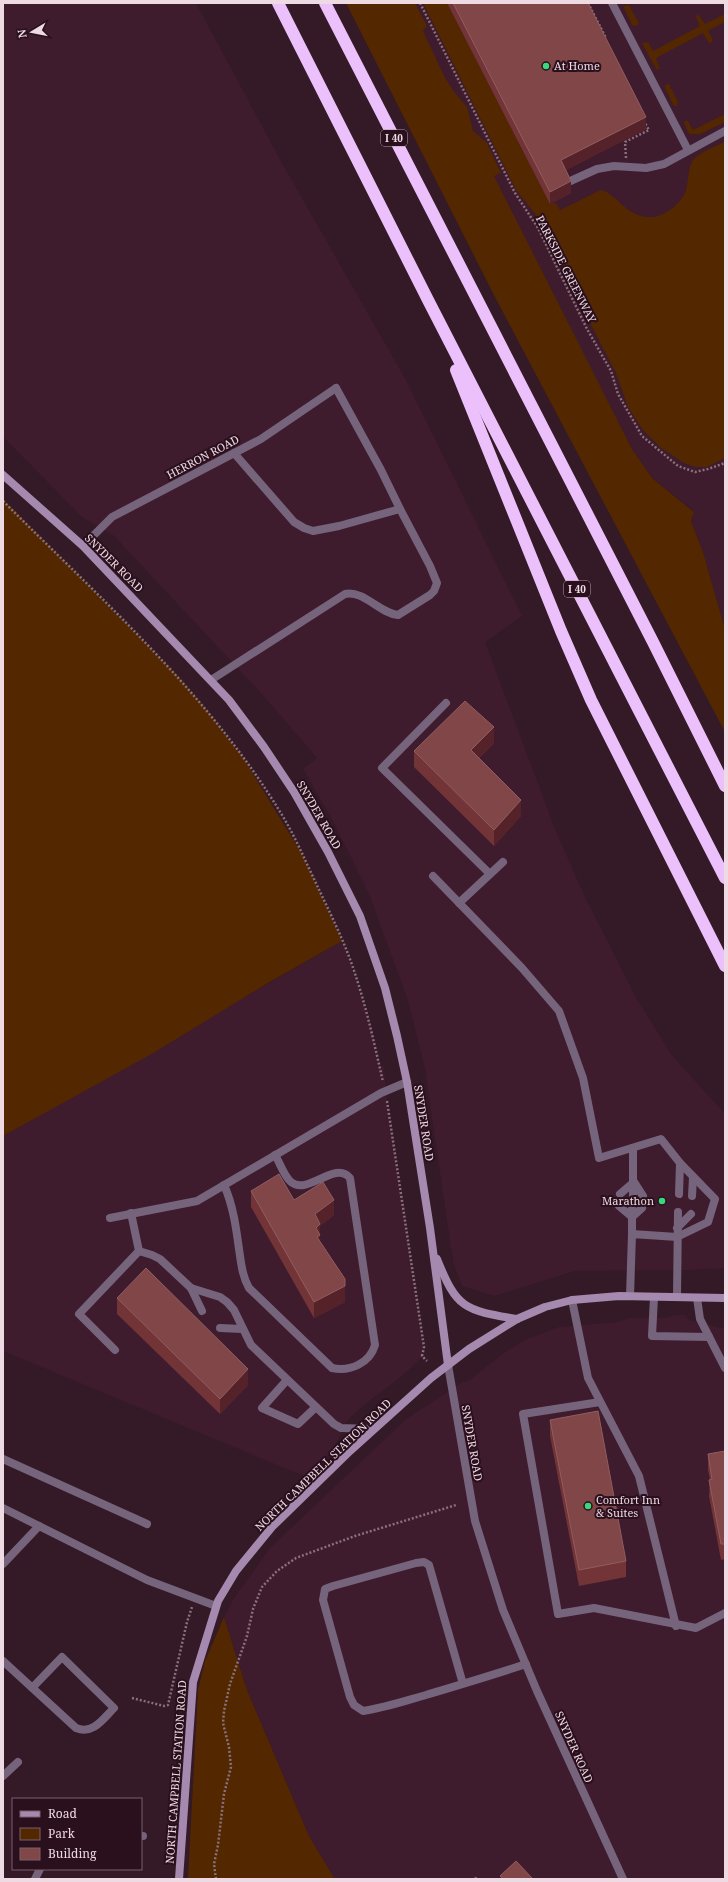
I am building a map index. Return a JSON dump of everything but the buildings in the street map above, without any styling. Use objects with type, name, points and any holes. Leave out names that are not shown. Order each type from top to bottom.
[{"type":"highway","name":"I 40","points":[[278,3],[428,300],[725,878]]},
{"type":"highway","name":"I 40","points":[[325,3],[725,786]]},
{"type":"highway","points":[[428,300],[561,631],[591,700],[725,966]]},
{"type":"highway","points":[[692,719],[725,774]]},
{"type":"street","points":[[612,3],[688,150]]},
{"type":"street","points":[[566,183],[597,168],[614,166],[626,168],[646,168],[664,164],[725,131]]},
{"type":"street","name":"HERRON ROAD","points":[[83,546],[112,517],[261,439],[336,388],[382,470],[400,509]]},
{"type":"street","points":[[211,680],[345,594],[357,594],[386,612],[398,615],[430,595],[434,591],[437,583],[435,576],[400,509],[339,526],[313,531],[304,528],[294,522],[234,453]]},
{"type":"street","name":"SNYDER ROAD","points":[[3,474],[83,546],[229,700],[264,747],[294,792],[328,852],[360,916],[385,988],[407,1082],[448,1364],[475,1521],[503,1610],[623,1879]]},
{"type":"street","points":[[446,703],[382,768],[490,874]]},
{"type":"street","points":[[459,903],[503,862]]},
{"type":"street","points":[[432,876],[522,968],[559,1011],[583,1078],[599,1158],[661,1139],[680,1163],[715,1199],[708,1222],[677,1237],[632,1234]]},
{"type":"street","points":[[110,1218],[197,1201],[385,1091],[407,1082]]},
{"type":"street","points":[[633,1148],[633,1195]]},
{"type":"street","points":[[224,1185],[231,1200],[242,1270],[245,1282],[249,1288],[332,1368],[342,1370],[353,1367],[373,1352],[375,1345],[353,1188],[350,1178],[343,1173],[335,1173],[305,1184],[292,1183],[287,1178],[275,1155]]},
{"type":"street","points":[[679,1194],[680,1163]]},
{"type":"street","points":[[692,1196],[693,1177]]},
{"type":"street","points":[[620,1194],[634,1182]]},
{"type":"street","points":[[634,1182],[643,1196]]},
{"type":"street","points":[[619,1206],[632,1213]]},
{"type":"street","points":[[632,1213],[642,1208]]},
{"type":"street","points":[[677,1298],[678,1212]]},
{"type":"street","points":[[131,1213],[139,1251]]},
{"type":"street","points":[[630,1296],[632,1213]]},
{"type":"street","points":[[677,1228],[691,1214]]},
{"type":"street","points":[[432,1248],[446,1282],[464,1304],[478,1311],[517,1319]]},
{"type":"street","points":[[139,1251],[160,1259],[191,1288],[202,1311]]},
{"type":"street","points":[[115,1350],[79,1314],[139,1251]]},
{"type":"street","points":[[191,1288],[220,1297],[227,1302],[234,1310],[250,1345],[334,1424],[341,1428],[373,1429]]},
{"type":"street","name":"NORTH CAMPBELL STATION ROAD","points":[[179,1879],[193,1682],[216,1606],[236,1571],[272,1527],[373,1429],[448,1364],[517,1319],[545,1307],[572,1300],[630,1296],[725,1298]]},
{"type":"street","points":[[654,1297],[652,1336],[709,1337]]},
{"type":"street","points":[[697,1298],[700,1319],[725,1368]]},
{"type":"street","points":[[572,1300],[588,1378],[639,1476],[676,1626]]},
{"type":"street","points":[[220,1328],[242,1329]]},
{"type":"street","points":[[288,1380],[262,1408],[298,1424],[318,1409]]},
{"type":"street","points":[[600,1402],[523,1414],[558,1614],[594,1608],[676,1626],[696,1628],[725,1614]]},
{"type":"street","points":[[3,1459],[147,1524]]},
{"type":"street","points":[[3,1508],[147,1580],[216,1606]]},
{"type":"street","points":[[3,1564],[39,1526]]},
{"type":"street","points":[[463,1684],[429,1565],[424,1562],[416,1563],[325,1589],[323,1600],[350,1697],[359,1710],[370,1710],[463,1684],[526,1664]]},
{"type":"street","points":[[3,1661],[32,1688],[76,1728],[88,1730],[95,1727],[114,1708],[62,1657],[32,1688]]},
{"type":"street","points":[[3,1776],[18,1762]]},
{"type":"street","points":[[35,1879],[40,1870]]},
{"type":"path","name":"PARKSIDE GREENWAY","points":[[420,3],[515,193],[538,228],[587,329],[611,371],[618,394],[642,436],[678,466],[695,472],[708,469],[725,462]]},
{"type":"path","points":[[588,3],[608,43]]},
{"type":"path","points":[[626,168],[625,142],[649,130],[642,116]]},
{"type":"path","points":[[3,501],[178,678],[250,768],[282,815],[308,866],[351,962],[366,1009],[385,1091],[424,1347],[422,1356],[427,1361]]},
{"type":"path","points":[[216,1879],[214,1864],[218,1845],[224,1794],[231,1767],[229,1747],[223,1723],[224,1711],[230,1684],[247,1636],[253,1608],[262,1587],[277,1571],[296,1558],[361,1534],[456,1505]]},
{"type":"path","points":[[132,1698],[164,1706],[168,1705],[187,1622],[195,1599]]},
{"type":"shaded area","points":[[3,3],[196,3],[282,163],[406,380],[522,616],[485,642],[555,829],[586,899],[637,999],[671,1054],[725,1114],[725,1268],[692,1270],[575,1271],[494,1296],[462,1286],[453,1262],[425,1069],[407,998],[369,894],[331,817],[303,769],[317,758],[261,693],[114,536],[82,517],[3,437]]},
{"type":"shaded area","points":[[405,3],[725,3],[725,629],[703,552],[691,521],[694,511],[652,478],[632,449]]},
{"type":"shaded area","points":[[342,941],[372,1029],[380,1066],[384,1066],[387,1103],[424,1349],[421,1358],[401,1377],[365,1404],[347,1421],[333,1449],[306,1477],[3,1351],[3,1136]]},
{"type":"shaded area","points":[[674,1315],[684,1315],[689,1320],[725,1329],[725,1879],[335,1879],[309,1836],[247,1690],[224,1617],[234,1598],[270,1548],[406,1419],[463,1382],[468,1381],[508,1350],[525,1340],[558,1327],[617,1322],[630,1318],[667,1318]]},
{"type":"green space","points":[[346,3],[415,3],[427,26],[423,31],[445,78],[467,107],[473,131],[487,143],[501,173],[494,176],[632,449],[652,478],[694,512],[691,521],[703,552],[725,629],[725,732],[496,299]]},
{"type":"green space","points":[[423,3],[447,3],[550,204],[556,203],[560,210],[601,190],[607,192],[635,214],[651,217],[667,212],[677,204],[684,195],[692,161],[698,155],[725,142],[725,458],[707,467],[696,467],[684,463],[661,448],[643,430],[628,407],[616,373],[549,244],[536,215],[516,190]]},
{"type":"green space","points":[[629,5],[639,23],[637,26],[632,25],[624,8],[624,6]]},
{"type":"green space","points":[[698,14],[705,24],[725,14],[725,22],[708,31],[713,40],[711,43],[708,42],[703,33],[656,58],[660,69],[656,69],[642,43],[648,42],[653,51],[700,26],[696,17]]},
{"type":"green space","points":[[669,84],[678,102],[677,106],[674,106],[665,88],[665,85]]},
{"type":"green space","points":[[725,114],[725,122],[700,134],[689,134],[684,123],[685,121],[688,121],[693,130]]},
{"type":"green space","points":[[3,499],[179,677],[206,709],[244,759],[302,854],[342,941],[268,983],[150,1055],[3,1136]]},
{"type":"green space","points":[[224,1617],[247,1690],[309,1836],[335,1879],[188,1879],[198,1690],[205,1661]]},
{"type":"place","name":"At Home","points":[[546,66]]},
{"type":"place","name":"Marathon","points":[[662,1201]]},
{"type":"place","name":"Comfort Inn & Suites","points":[[588,1506]]}]
